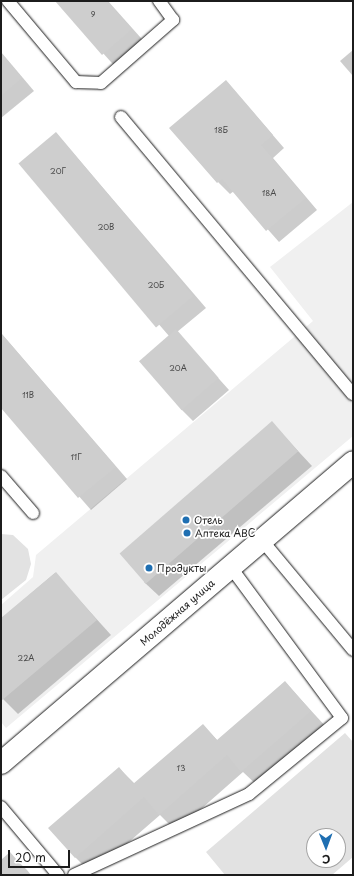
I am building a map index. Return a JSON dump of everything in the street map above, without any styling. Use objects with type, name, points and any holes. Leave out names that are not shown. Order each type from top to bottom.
[{"type":"street","name":"Молодёжная улица","points":[[1,762],[261,539],[350,469]]},
{"type":"lane","points":[[8,1],[76,82],[95,83],[102,83],[173,20],[159,1]]},
{"type":"lane","points":[[121,117],[353,394]]},
{"type":"lane","points":[[1,476],[33,513]]},
{"type":"lane","points":[[261,539],[353,650]]},
{"type":"lane","points":[[74,875],[249,794],[342,718],[230,566]]},
{"type":"lane","points":[[1,807],[58,875]]},
{"type":"shaded area","points":[[353,202],[353,436],[6,728],[1,722],[1,605],[33,577],[36,555],[313,321],[270,267]]},
{"type":"shaded area","points":[[1,534],[13,535],[28,549],[31,564],[26,580],[1,600]]},
{"type":"shaded area","points":[[345,733],[353,742],[353,857],[346,863],[346,828],[306,828],[306,868],[340,868],[332,875],[225,875],[206,852]]},
{"type":"building","points":[[55,1],[107,1],[132,29],[102,55]]},
{"type":"building","points":[[1,53],[22,78],[1,96]]},
{"type":"building","points":[[226,80],[273,135],[261,145],[306,198],[266,231],[222,179],[217,183],[169,128]]},
{"type":"building","points":[[56,132],[194,296],[156,327],[18,163]]},
{"type":"building","points":[[176,329],[219,378],[182,410],[139,361]]},
{"type":"building","points":[[1,333],[116,467],[78,498],[1,408]]},
{"type":"building","name":"Отель","points":[[272,421],[298,451],[146,584],[120,554]]},
{"type":"building","points":[[56,572],[97,620],[1,701],[1,618]]},
{"type":"building","points":[[285,681],[311,711],[241,772],[227,755],[159,815],[144,797],[75,858],[48,828],[119,767],[133,784],[203,724],[217,740]]},
{"type":"building","points":[[10,852],[30,875],[1,875],[1,860]]},
{"type":"place","name":"Отель","points":[[186,520]]},
{"type":"place","name":"Аптека АВС","points":[[187,533]]},
{"type":"place","name":"Продукты","points":[[149,568]]}]
